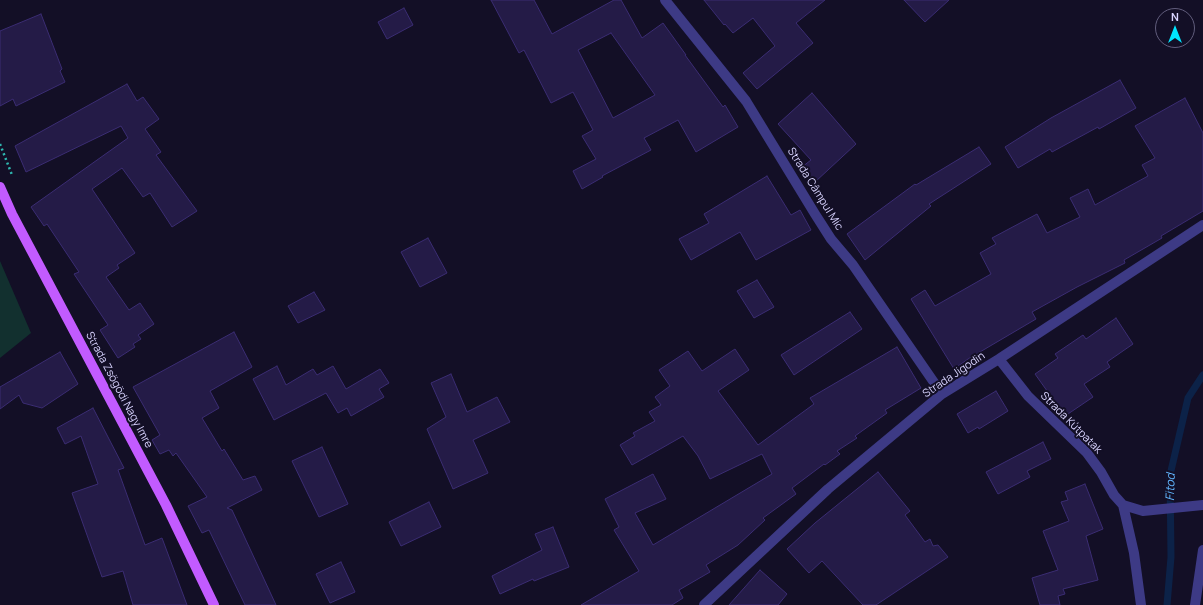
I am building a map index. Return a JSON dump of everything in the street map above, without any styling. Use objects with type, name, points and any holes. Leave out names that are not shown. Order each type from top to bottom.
[{"type":"main road","name":"Strada Zsögödi Nagy Imre","points":[[0,187],[12,214],[166,505],[214,605]]},
{"type":"street","name":"Strada Câmpul Mic","points":[[665,0],[746,102],[831,239],[853,265],[942,394]]},
{"type":"street","name":"Strada Jigodin","points":[[704,605],[828,489],[942,394],[999,360],[1203,225]]},
{"type":"street","name":"Strada Kútpatak","points":[[999,360],[1028,396],[1087,453],[1102,472],[1114,495],[1123,505],[1134,553],[1141,605]]},
{"type":"street","points":[[1123,505],[1142,511],[1198,506]]},
{"type":"street","points":[[1195,605],[1203,550]]},
{"type":"green space","points":[[0,261],[31,333],[0,358]]},
{"type":"building","points":[[491,0],[534,0],[552,34],[614,0],[621,0],[642,38],[663,23],[723,107],[725,105],[738,127],[696,152],[678,120],[644,138],[651,150],[602,176],[603,177],[582,189],[573,171],[596,159],[582,136],[593,130],[573,92],[551,103],[524,50],[519,53]],"holes":[[[611,33],[655,95],[613,118],[578,50]]]},
{"type":"building","points":[[704,0],[825,0],[796,23],[813,43],[757,89],[743,73],[775,46],[753,18],[733,33],[725,24],[724,25]]},
{"type":"building","points":[[904,0],[949,0],[925,22]]},
{"type":"building","points":[[404,8],[413,25],[387,39],[378,22]]},
{"type":"building","points":[[41,14],[62,69],[60,71],[65,82],[16,106],[13,99],[0,106],[0,31]]},
{"type":"building","points":[[1120,80],[1136,108],[1099,129],[1098,127],[1052,152],[1050,149],[1018,168],[1005,147],[1051,118]]},
{"type":"building","points":[[127,84],[137,101],[143,97],[159,119],[145,129],[161,152],[156,155],[197,211],[172,227],[150,193],[143,197],[122,168],[92,189],[135,253],[117,265],[119,268],[106,277],[129,310],[140,303],[154,324],[138,335],[141,339],[133,344],[135,347],[118,358],[100,330],[108,325],[74,274],[79,272],[47,224],[44,226],[31,207],[128,138],[121,126],[26,172],[15,146]]},
{"type":"building","points":[[812,93],[856,144],[815,182],[802,167],[811,160],[778,124]]},
{"type":"building","points":[[1185,98],[1203,133],[1203,211],[1161,236],[1162,238],[1124,260],[1125,263],[1032,312],[1036,319],[968,359],[954,369],[911,299],[925,290],[935,306],[991,274],[980,253],[996,244],[992,238],[1037,214],[1047,233],[1080,217],[1070,198],[1088,189],[1095,205],[1148,176],[1142,165],[1155,158],[1135,126]]},
{"type":"building","points":[[979,147],[991,164],[929,204],[931,206],[865,260],[847,234],[915,184],[916,185]]},
{"type":"building","points":[[767,176],[791,215],[800,210],[811,230],[756,260],[740,232],[691,260],[679,239],[709,223],[704,214]]},
{"type":"building","points":[[428,238],[447,273],[420,287],[401,252]]},
{"type":"building","points":[[757,280],[774,307],[754,318],[737,291]]},
{"type":"building","points":[[314,292],[325,310],[298,323],[288,306]]},
{"type":"building","points":[[850,312],[862,329],[794,375],[781,355]]},
{"type":"building","points":[[1116,318],[1133,344],[1107,362],[1110,367],[1084,384],[1093,397],[1065,416],[1035,374],[1058,358],[1055,354],[1083,335],[1086,339]]},
{"type":"building","points":[[234,332],[252,367],[210,391],[219,408],[202,418],[222,451],[224,449],[243,480],[255,476],[262,490],[227,508],[232,510],[276,605],[245,605],[209,530],[202,533],[188,506],[207,497],[176,453],[173,456],[169,450],[160,454],[152,440],[160,435],[133,387]]},
{"type":"building","points":[[897,347],[921,388],[885,410],[887,413],[855,436],[857,438],[837,451],[840,454],[792,488],[796,494],[763,518],[765,520],[738,545],[706,565],[710,572],[679,590],[683,598],[672,605],[581,605],[639,571],[614,530],[619,527],[605,499],[653,474],[666,499],[635,513],[653,545],[772,474],[762,454],[710,479],[698,456],[683,436],[632,465],[620,445],[635,436],[633,433],[655,421],[649,412],[661,405],[655,397],[670,386],[659,370],[688,351],[702,371],[735,349],[749,370],[718,391],[758,445],[814,404],[810,398]]},
{"type":"building","points":[[60,352],[78,384],[42,408],[23,403],[19,395],[0,409],[0,387]]},
{"type":"building","points":[[277,366],[286,385],[313,369],[317,375],[333,366],[346,389],[380,369],[389,383],[379,389],[384,397],[351,416],[347,408],[338,413],[326,393],[274,420],[253,379]]},
{"type":"building","points":[[451,374],[467,412],[497,397],[510,422],[473,440],[488,473],[453,489],[427,429],[446,417],[431,383]]},
{"type":"building","points":[[996,391],[1008,411],[979,429],[978,427],[968,433],[957,414]]},
{"type":"building","points":[[93,408],[124,468],[118,470],[145,545],[162,538],[187,605],[133,605],[123,571],[102,577],[72,493],[98,484],[81,436],[65,444],[57,428]]},
{"type":"building","points":[[1043,442],[1051,459],[1027,471],[1030,477],[998,494],[986,472]]},
{"type":"building","points":[[322,447],[348,504],[319,517],[292,461]]},
{"type":"building","points":[[878,472],[910,511],[905,515],[925,542],[930,539],[933,546],[938,545],[948,557],[876,605],[863,605],[822,561],[809,573],[787,549],[815,523]]},
{"type":"building","points":[[1085,484],[1103,529],[1086,536],[1098,580],[1063,589],[1065,594],[1058,596],[1060,605],[1040,605],[1032,578],[1058,570],[1043,531],[1069,521],[1061,502],[1068,500],[1065,492]]},
{"type":"building","points":[[429,502],[441,527],[401,546],[389,522]]},
{"type":"building","points":[[553,527],[569,567],[534,581],[533,579],[500,594],[492,576],[542,550],[535,534]]},
{"type":"building","points":[[341,562],[355,592],[330,603],[316,574]]},
{"type":"building","points":[[760,570],[787,594],[778,605],[729,605]]},
{"type":"waterway","name":"Fitod","points":[[1167,605],[1171,557],[1170,475],[1188,398],[1203,375]]}]
